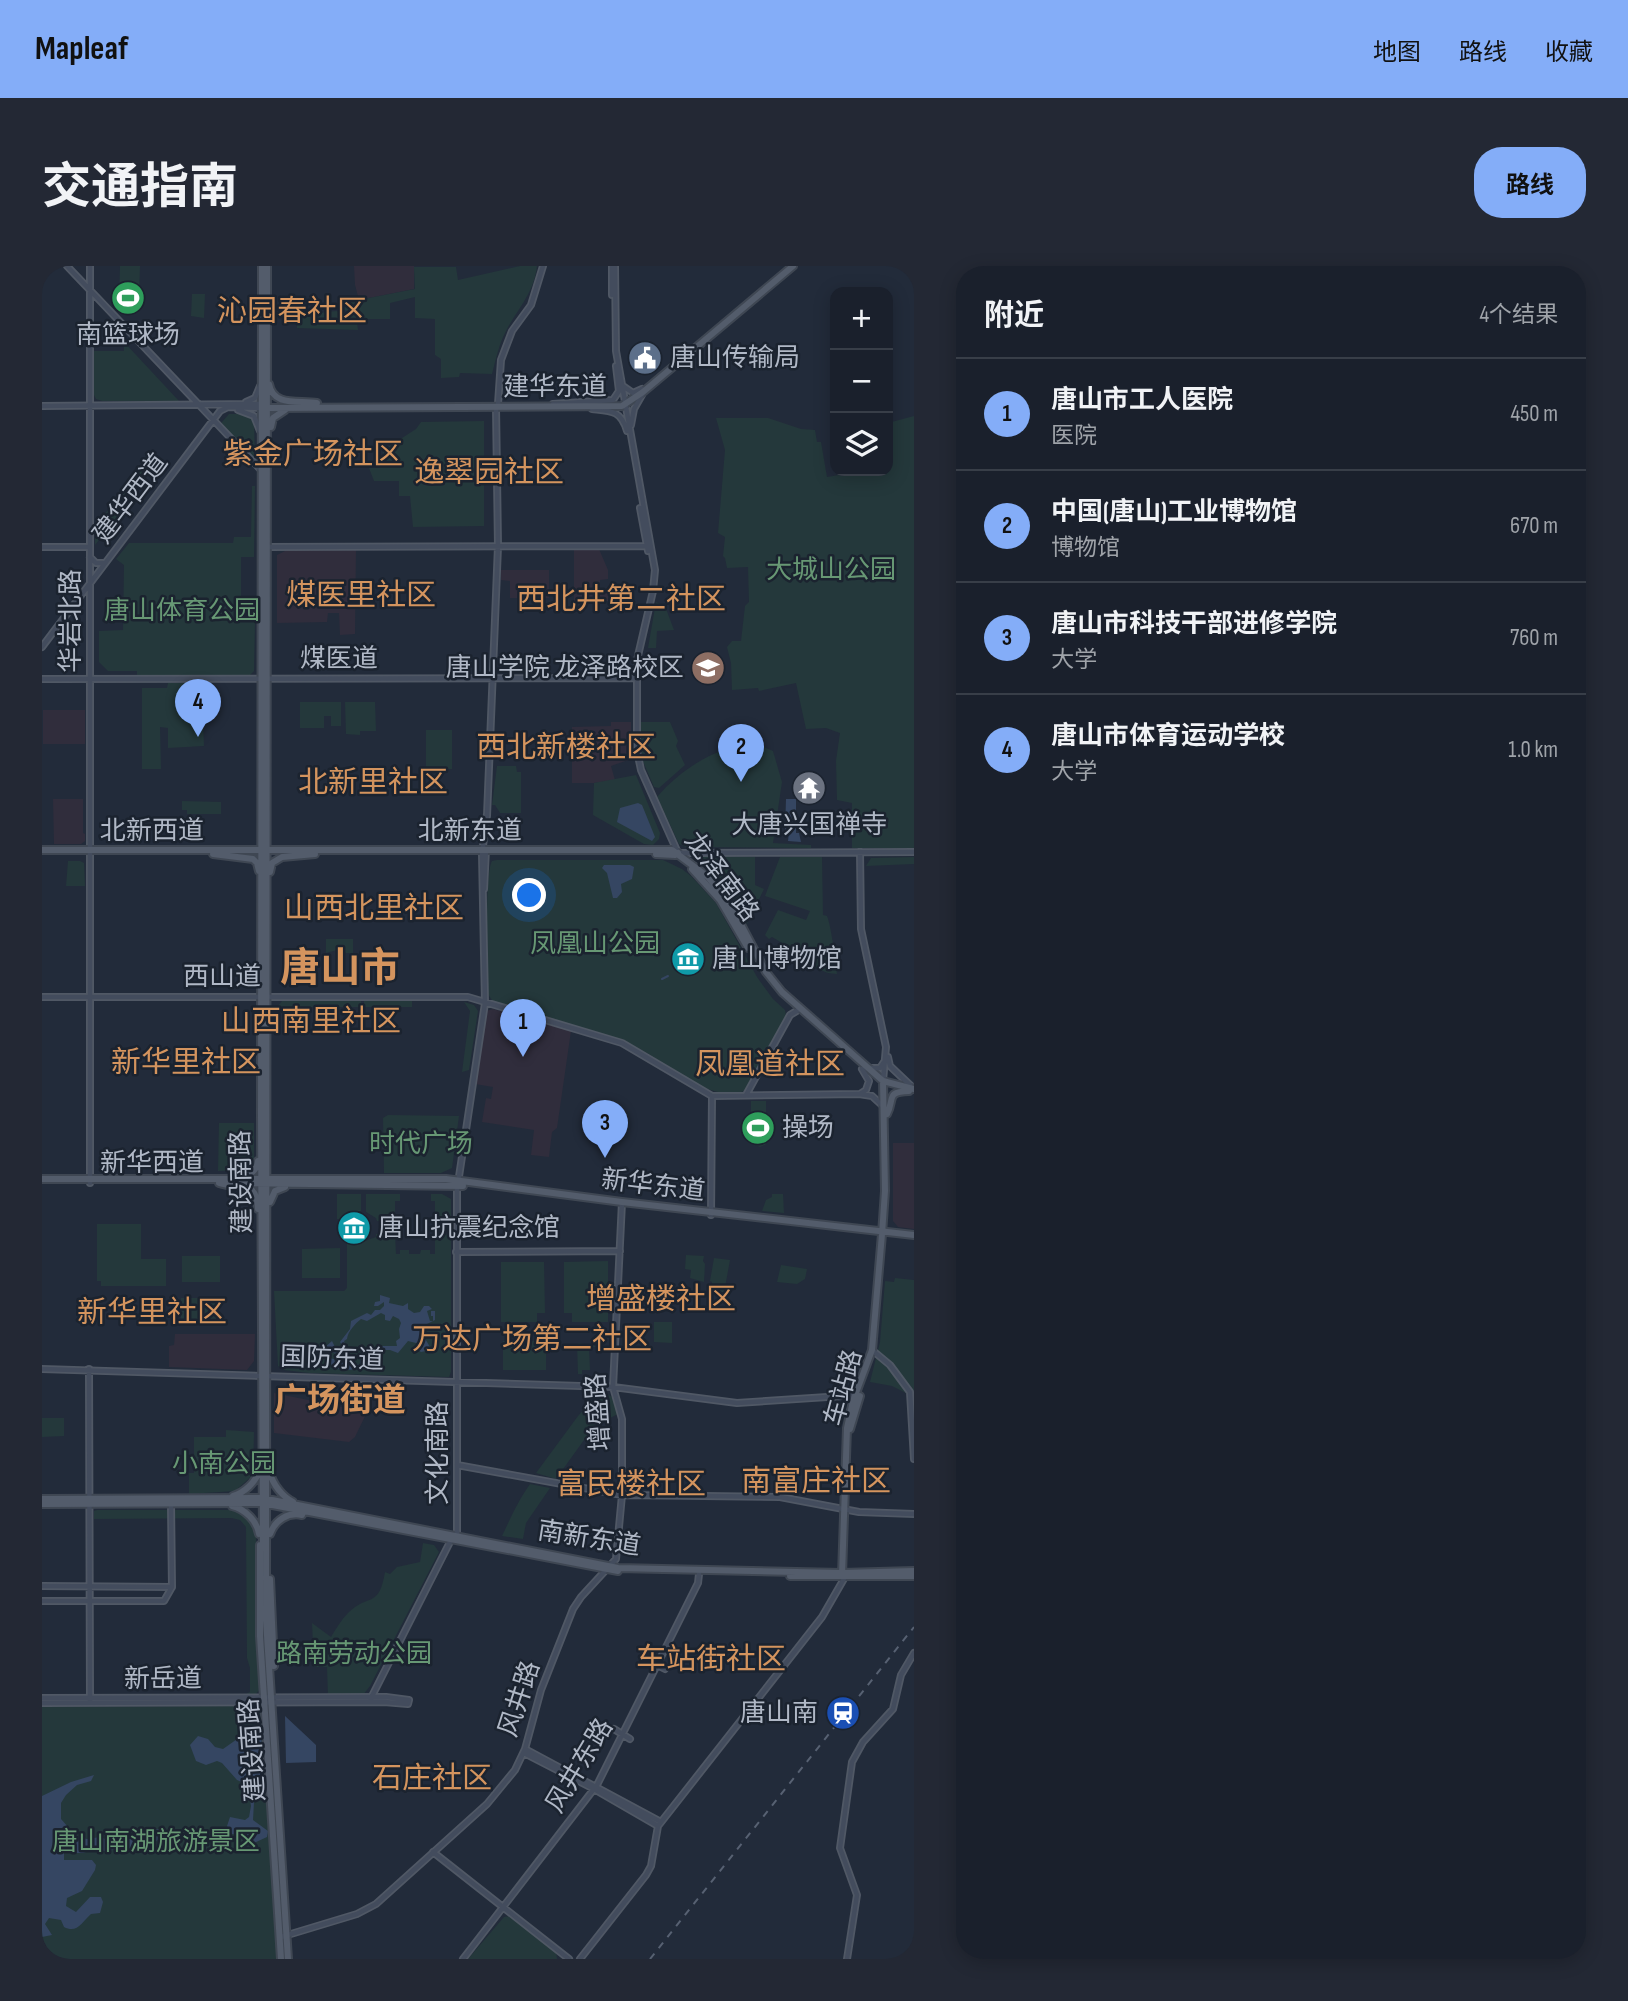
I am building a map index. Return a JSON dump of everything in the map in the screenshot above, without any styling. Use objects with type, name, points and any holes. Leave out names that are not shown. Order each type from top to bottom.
[{"type":"main road","points":[[265,266],[264,353],[270,388],[275,396],[283,401],[317,405]]},
{"type":"main road","name":"建华东道","points":[[498,406],[623,404],[791,266]]},
{"type":"main road","name":"建华东道","points":[[265,406],[588,407],[623,404],[643,392],[791,266]]},
{"type":"main road","name":"建设南路","points":[[264,353],[267,786],[264,852]]},
{"type":"main road","points":[[265,455],[271,449],[271,422],[275,416],[285,410],[317,405]]},
{"type":"main road","name":"建设南路","points":[[264,547],[262,472],[265,455]]},
{"type":"main road","name":"建设南路","points":[[265,678],[262,796],[267,1125],[262,1238],[267,1463],[262,1529],[264,1634],[271,1700],[279,1875],[286,1936]]},
{"type":"main road","points":[[267,786],[273,845],[318,852]]},
{"type":"main road","points":[[217,852],[227,848],[249,848],[256,845],[262,796]]},
{"type":"main road","points":[[217,852],[256,861],[259,868],[259,894],[265,906]]},
{"type":"main road","name":"北新东道","points":[[264,852],[675,853]]},
{"type":"main road","name":"北新西道","points":[[42,853],[264,852]]},
{"type":"main road","points":[[265,906],[270,892],[270,868],[273,861],[282,857],[318,852]]},
{"type":"main road","name":"龙泽南路","points":[[675,853],[708,877],[717,888],[737,917],[766,972],[798,1009],[884,1083],[913,1089]]},
{"type":"main road","name":"建设南路","points":[[265,997],[261,1117],[267,1246],[261,1451],[268,1539],[266,1620],[287,1959]]},
{"type":"main road","name":"车站路","points":[[843,1575],[848,1419],[873,1350],[884,1233],[884,1083]]},
{"type":"main road","points":[[886,1110],[893,1095],[913,1089]]},
{"type":"main road","points":[[210,1179],[216,1176],[246,1175],[256,1169],[261,1117]]},
{"type":"main road","points":[[267,1125],[271,1169],[280,1177],[306,1179]]},
{"type":"main road","name":"新华东道","points":[[264,1181],[306,1179],[457,1183],[914,1237]]},
{"type":"main road","name":"新华西道","points":[[42,1181],[264,1181]]},
{"type":"main road","name":"新华西道","points":[[90,1181],[264,1181]]},
{"type":"main road","name":"新华东道","points":[[264,1181],[313,1184],[457,1183]]},
{"type":"main road","points":[[219,1183],[247,1187],[255,1192],[262,1238]]},
{"type":"main road","points":[[267,1246],[273,1193],[283,1186],[303,1187],[313,1184]]},
{"type":"main road","points":[[90,1502],[171,1503],[212,1501],[236,1495],[258,1475],[261,1451]]},
{"type":"main road","points":[[267,1463],[272,1480],[287,1499],[312,1507]]},
{"type":"main road","points":[[212,1501],[243,1510],[257,1526],[260,1545]]},
{"type":"main road","points":[[42,1502],[265,1501]]},
{"type":"main road","name":"南新东道","points":[[265,1501],[312,1507],[454,1538]]},
{"type":"main road","name":"南新东道","points":[[265,1501],[329,1516],[610,1568],[699,1574],[914,1573]]},
{"type":"main road","points":[[271,1700],[271,1530],[288,1514],[319,1518],[329,1516]]},
{"type":"main road","points":[[262,1529],[259,1622],[271,1700]]},
{"type":"main road","points":[[268,1539],[270,1550]]},
{"type":"main road","name":"南新东道","points":[[610,1568],[843,1575]]},
{"type":"street","points":[[67,266],[262,472]]},
{"type":"street","name":"华岩北路","points":[[90,266],[90,1181]]},
{"type":"street","name":"文化南路","points":[[371,1700],[454,1538],[457,1465],[457,1183],[481,1009],[485,1003],[484,852],[498,546],[498,406],[501,360],[512,331],[531,305],[543,266]]},
{"type":"street","points":[[553,404],[614,400],[619,391],[612,329],[613,266]]},
{"type":"street","points":[[613,266],[615,342],[623,404]]},
{"type":"street","points":[[242,404],[251,400],[258,392],[264,353]]},
{"type":"street","points":[[616,365],[623,404]]},
{"type":"street","points":[[622,384],[633,393],[648,384]]},
{"type":"street","points":[[629,430],[634,409],[643,392]]},
{"type":"street","name":"龙泽南路","points":[[623,404],[652,566],[652,583],[635,658],[638,759],[675,853]]},
{"type":"street","points":[[42,406],[265,406]]},
{"type":"street","points":[[220,411],[228,407],[265,406]]},
{"type":"street","points":[[588,407],[616,412],[629,430]]},
{"type":"street","points":[[220,411],[240,410],[254,416],[260,427],[265,455]]},
{"type":"street","name":"建华西道","points":[[89,581],[220,411]]},
{"type":"street","name":"建华西道","points":[[42,645],[212,419]]},
{"type":"street","points":[[264,547],[648,546]]},
{"type":"street","points":[[42,547],[90,547]]},
{"type":"street","points":[[90,556],[92,560],[101,563]]},
{"type":"street","name":"煤医道","points":[[42,679],[635,678]]},
{"type":"street","points":[[860,852],[861,929],[887,1054],[890,1066],[913,1089]]},
{"type":"street","name":"北新东道","points":[[675,853],[914,852]]},
{"type":"street","name":"西山道","points":[[42,997],[477,998],[485,1003],[622,1043],[712,1096]]},
{"type":"street","points":[[746,1095],[790,1015],[798,1009]]},
{"type":"street","points":[[859,1094],[866,1090],[869,1084],[864,1068],[877,1069],[882,1066],[887,1054]]},
{"type":"street","points":[[884,1083],[887,1054]]},
{"type":"street","points":[[712,1214],[712,1096],[859,1094],[872,1096],[886,1110]]},
{"type":"street","name":"增盛路","points":[[610,1568],[619,1559],[623,1495],[624,1417],[615,1387],[622,1204]]},
{"type":"street","points":[[456,1252],[621,1251]]},
{"type":"street","points":[[873,1350],[890,1364],[910,1392],[914,1459]]},
{"type":"street","name":"国防东道","points":[[42,1369],[615,1387],[729,1403],[858,1394]]},
{"type":"street","points":[[89,1369],[90,1700]]},
{"type":"street","points":[[457,1465],[623,1495],[780,1497],[859,1512],[914,1514]]},
{"type":"street","points":[[42,1601],[164,1601],[172,1587],[171,1503]]},
{"type":"street","name":"风井路","points":[[286,1936],[357,1914],[376,1904],[504,1786],[524,1751],[541,1690],[573,1609],[581,1597],[610,1568]]},
{"type":"street","name":"风井东路","points":[[463,1959],[595,1787],[698,1583],[699,1574]]},
{"type":"street","name":"车站路","points":[[659,1824],[772,1681],[820,1616],[843,1575]]},
{"type":"street","points":[[42,1587],[172,1587]]},
{"type":"street","points":[[848,1959],[857,1895],[840,1848],[852,1762],[863,1742],[893,1709],[901,1675],[914,1653]]},
{"type":"street","points":[[649,1661],[665,1669]]},
{"type":"street","name":"新岳道","points":[[42,1701],[408,1702]]},
{"type":"street","points":[[614,1729],[630,1739]]},
{"type":"street","points":[[524,1751],[595,1787],[659,1824],[651,1866],[646,1875],[580,1959]]},
{"type":"street","points":[[433,1852],[569,1959]]},
{"type":"shaded area","points":[[354,266],[414,266],[414,289],[359,300]]},
{"type":"shaded area","points":[[574,549],[599,549],[608,570],[608,579],[600,580],[600,591],[608,591],[608,601],[574,603]]},
{"type":"shaded area","points":[[287,550],[356,550],[355,634],[340,635],[339,613],[328,613],[327,622],[277,623],[277,555]]},
{"type":"shaded area","points":[[501,570],[549,570],[549,598],[510,598],[510,581],[501,580]]},
{"type":"shaded area","points":[[43,710],[85,710],[85,744],[43,744]]},
{"type":"shaded area","points":[[611,722],[631,722],[631,759],[611,766],[615,780],[572,783],[572,727],[611,726]]},
{"type":"shaded area","points":[[53,799],[83,799],[85,841],[81,844],[54,844]]},
{"type":"shaded area","points":[[493,1009],[571,1031],[557,1128],[552,1132],[549,1157],[531,1155],[534,1130],[482,1122],[486,1098],[491,1099],[493,1087],[475,1084],[486,1011]]},
{"type":"shaded area","points":[[893,1143],[914,1143],[914,1229],[898,1227],[893,1221]]},
{"type":"shaded area","points":[[175,1334],[255,1334],[254,1361],[247,1370],[169,1367],[169,1346],[174,1345]]},
{"type":"shaded area","points":[[274,1393],[367,1412],[355,1437],[349,1442],[274,1433]]},
{"type":"green space","points":[[120,266],[140,266],[139,296],[131,304],[119,301]]},
{"type":"green space","points":[[520,266],[537,266],[535,276],[504,336],[492,374],[460,373],[459,377],[441,378],[441,359],[435,355],[435,319],[415,318],[415,297],[390,303],[390,319],[361,319],[357,312],[338,309],[338,304],[415,289],[414,267],[456,267],[458,280]]},
{"type":"green space","points":[[192,294],[205,294],[204,318],[191,316]]},
{"type":"green space","points":[[336,311],[356,314],[358,330],[297,328],[297,319]]},
{"type":"green space","points":[[124,342],[179,401],[96,399],[93,351],[124,351]]},
{"type":"green space","points":[[229,414],[244,414],[254,420],[255,461],[221,426]]},
{"type":"green space","name":"大城山公园","points":[[914,416],[914,848],[852,848],[852,803],[837,800],[836,761],[840,733],[826,728],[806,729],[796,683],[759,691],[758,688],[732,690],[731,663],[727,647],[732,641],[741,641],[745,606],[749,602],[748,567],[727,568],[723,556],[725,537],[718,533],[725,450],[716,418],[768,418],[801,429],[815,430],[817,442],[821,442],[827,477],[893,476],[893,422]]},
{"type":"green space","points":[[484,421],[484,526],[413,527],[410,496],[399,496],[399,481],[374,481],[369,468],[379,468],[383,464],[383,447],[388,447],[416,429],[421,422]]},
{"type":"green space","points":[[147,459],[151,464],[125,497],[129,502],[95,545],[95,527]]},
{"type":"green space","name":"唐山体育公园","points":[[252,486],[255,486],[254,557],[241,557],[241,622],[255,622],[254,671],[250,675],[137,675],[137,671],[108,671],[99,662],[99,631],[123,630],[124,565],[116,559],[129,543],[233,543],[234,537],[251,537]]},
{"type":"green space","points":[[656,602],[665,606],[674,630],[657,631],[656,648],[648,648]]},
{"type":"green space","points":[[168,683],[198,683],[202,694],[204,746],[168,748],[168,728],[160,727],[161,769],[142,769],[142,688],[167,688]]},
{"type":"green space","points":[[300,702],[341,702],[341,726],[331,726],[331,716],[324,716],[324,728],[300,728]]},
{"type":"green space","points":[[345,702],[375,702],[376,731],[360,731],[360,735],[346,734]]},
{"type":"green space","points":[[640,722],[670,722],[678,741],[676,746],[685,765],[659,788],[654,787],[642,759]]},
{"type":"green space","points":[[426,730],[452,730],[452,769],[426,769]]},
{"type":"green space","points":[[757,744],[773,751],[782,782],[773,843],[811,845],[811,848],[686,847],[679,844],[657,797],[677,777],[715,753]]},
{"type":"green space","points":[[497,766],[516,766],[517,772],[521,772],[521,813],[500,813],[495,805],[492,805]]},
{"type":"green space","points":[[636,775],[660,833],[659,839],[653,845],[644,844],[593,815],[594,783]]},
{"type":"green space","points":[[182,801],[221,802],[221,814],[187,814],[187,810],[182,810]]},
{"type":"green space","points":[[700,856],[755,857],[755,885],[764,889],[747,924],[728,892],[699,862]]},
{"type":"green space","points":[[780,857],[822,857],[823,915],[827,916],[829,921],[837,974],[796,960],[789,947],[765,935],[778,910],[806,920],[810,911],[765,896]]},
{"type":"green space","points":[[914,857],[914,864],[866,866],[871,858]]},
{"type":"green space","name":"凤凰山公园","points":[[663,860],[691,876],[716,903],[757,977],[785,1010],[786,1016],[744,1091],[733,1094],[707,1089],[629,1044],[591,1030],[493,1002],[488,994],[487,903],[492,861]]},
{"type":"green space","points":[[68,861],[84,863],[85,886],[66,886]]},
{"type":"green space","points":[[326,939],[353,939],[353,953],[346,953],[341,949],[326,953]]},
{"type":"green space","points":[[361,1000],[361,1007],[277,1007],[282,1001]]},
{"type":"green space","points":[[364,1000],[412,1000],[412,1007],[364,1007]]},
{"type":"green space","points":[[464,1002],[474,1005],[478,1011],[469,1070],[462,1072],[470,1011]]},
{"type":"green space","name":"操场","points":[[751,1101],[766,1101],[766,1144],[760,1147],[751,1143]]},
{"type":"green space","name":"时代广场","points":[[388,1115],[459,1116],[452,1168],[441,1173],[384,1173],[383,1118]]},
{"type":"green space","points":[[219,1123],[254,1123],[254,1165],[250,1170],[218,1171]]},
{"type":"green space","points":[[337,1194],[361,1194],[361,1211],[352,1213],[346,1219],[337,1219]]},
{"type":"green space","points":[[366,1194],[400,1194],[400,1201],[395,1201],[395,1221],[387,1221],[386,1218],[385,1221],[377,1221],[366,1212]]},
{"type":"green space","points":[[431,1194],[442,1194],[451,1199],[451,1221],[435,1221],[435,1201],[431,1201]]},
{"type":"green space","points":[[772,1194],[783,1194],[784,1213],[762,1211],[766,1200],[772,1197]]},
{"type":"green space","points":[[97,1224],[141,1224],[141,1259],[166,1259],[166,1286],[101,1286],[101,1281],[97,1281]]},
{"type":"green space","points":[[376,1234],[385,1234],[386,1237],[386,1234],[395,1234],[396,1254],[400,1254],[400,1250],[409,1250],[409,1254],[420,1254],[421,1250],[430,1250],[430,1254],[435,1254],[435,1234],[451,1235],[449,1377],[309,1373],[284,1370],[278,1366],[274,1291],[344,1291],[347,1288],[347,1243],[337,1235],[346,1235],[359,1243],[376,1237]]},
{"type":"green space","points":[[340,1248],[340,1278],[302,1278],[302,1249]]},
{"type":"green space","points":[[686,1255],[704,1256],[704,1282],[690,1278],[691,1270],[685,1269]]},
{"type":"green space","points":[[182,1256],[220,1256],[220,1282],[182,1282]]},
{"type":"green space","points":[[714,1258],[730,1260],[724,1293],[712,1287],[710,1281]]},
{"type":"green space","points":[[608,1261],[608,1322],[572,1322],[572,1313],[564,1313],[564,1262]]},
{"type":"green space","points":[[501,1262],[544,1262],[545,1313],[537,1313],[537,1322],[501,1322]]},
{"type":"green space","points":[[781,1265],[807,1269],[805,1279],[797,1284],[777,1282]]},
{"type":"green space","points":[[895,1278],[914,1280],[914,1397],[892,1386],[870,1382],[880,1342],[885,1281],[894,1282]]},
{"type":"green space","points":[[181,1298],[220,1298],[219,1324],[181,1324]]},
{"type":"green space","points":[[654,1322],[672,1322],[672,1343],[654,1342]]},
{"type":"green space","points":[[503,1341],[546,1341],[546,1370],[503,1370]]},
{"type":"green space","points":[[579,1343],[600,1347],[589,1347],[590,1370],[582,1370],[582,1374],[578,1374]]},
{"type":"green space","points":[[599,1393],[606,1393],[616,1400],[618,1414],[594,1426],[556,1479],[536,1473],[578,1416]]},
{"type":"green space","points":[[42,1418],[64,1418],[64,1436],[42,1437]]},
{"type":"green space","name":"小南公园","points":[[226,1430],[254,1432],[253,1475],[235,1491],[189,1494],[189,1473],[194,1473],[194,1437],[226,1437]]},
{"type":"green space","points":[[530,1484],[550,1488],[526,1523],[523,1539],[502,1536],[518,1503]]},
{"type":"green space","points":[[232,1510],[248,1519],[256,1535],[256,1631],[260,1689],[256,1694],[246,1694],[250,1692],[250,1668],[247,1658],[246,1527],[240,1520],[94,1519],[94,1511]]},
{"type":"green space","name":"路南劳动公园","points":[[423,1543],[434,1545],[439,1552],[370,1686],[363,1695],[328,1695],[327,1667],[314,1667],[312,1623],[331,1637],[348,1613],[376,1596],[383,1584],[385,1572],[390,1574],[397,1567],[420,1562]]},
{"type":"green space","name":"唐山南湖旅游景区","points":[[262,1706],[279,1959],[42,1959],[42,1707]]},
{"type":"green space","points":[[510,1916],[556,1952],[557,1959],[468,1959],[504,1917]]},
{"type":"water","points":[[786,799],[796,799],[796,833],[799,833],[801,842],[788,841],[789,832],[785,831]]},
{"type":"water","points":[[638,803],[642,805],[655,837],[652,841],[617,822],[620,808]]},
{"type":"water","points":[[604,865],[634,867],[632,879],[621,884],[622,892],[617,898],[613,898],[607,873],[602,868]]},
{"type":"water","points":[[380,1295],[390,1298],[389,1303],[403,1306],[408,1303],[408,1309],[414,1313],[420,1312],[424,1306],[429,1306],[432,1309],[427,1311],[430,1321],[433,1321],[427,1324],[423,1335],[430,1347],[421,1352],[418,1350],[420,1344],[408,1341],[398,1353],[376,1350],[372,1357],[364,1361],[363,1369],[342,1370],[332,1366],[329,1358],[334,1359],[336,1365],[340,1364],[337,1354],[321,1349],[320,1346],[325,1347],[332,1341],[335,1347],[345,1350],[340,1342],[350,1329],[351,1321],[380,1310],[384,1302],[374,1306],[375,1302],[380,1301]],"holes":[[[381,1313],[385,1315],[385,1320],[390,1321],[393,1316],[401,1323],[397,1346],[378,1346],[368,1357],[361,1357],[360,1365],[343,1361],[340,1357],[347,1349],[344,1341],[361,1319],[367,1321]]]},
{"type":"water","points":[[285,1716],[316,1745],[316,1762],[286,1763]]},
{"type":"water","points":[[250,1730],[261,1730],[263,1770],[260,1782],[255,1785],[253,1820],[268,1831],[267,1837],[254,1843],[246,1836],[232,1834],[227,1826],[230,1817],[245,1820],[249,1817],[251,1806],[248,1785],[237,1780],[222,1763],[217,1761],[206,1765],[196,1761],[190,1745],[198,1736],[223,1749]]},
{"type":"water","points":[[94,1775],[91,1781],[77,1785],[61,1803],[61,1819],[77,1837],[100,1837],[111,1841],[115,1838],[143,1835],[157,1829],[163,1830],[164,1834],[147,1850],[96,1849],[83,1853],[64,1853],[64,1860],[92,1860],[96,1865],[82,1891],[67,1898],[66,1906],[76,1912],[90,1897],[101,1897],[103,1902],[100,1913],[91,1914],[76,1928],[69,1929],[64,1927],[61,1920],[49,1918],[45,1924],[52,1935],[42,1937],[42,1796],[71,1782]]},
{"type":"waterway","points":[[662,979],[668,976]]},
{"type":"railway","points":[[650,1959],[914,1627]]},
{"type":"place","name":"南篮球场","points":[[128,298]]},
{"type":"place","name":"唐山传输局","points":[[645,358]]},
{"type":"place","name":"唐山学院 龙泽路校区","points":[[708,668]]},
{"type":"place","name":"唐山市体育运动学校","points":[[198,737]]},
{"type":"place","name":"中国(唐山)工业博物馆","points":[[741,782]]},
{"type":"place","name":"大唐兴国禅寺","points":[[809,788]]},
{"type":"place","name":"唐山博物馆","points":[[688,959]]},
{"type":"place","name":"唐山市工人医院","points":[[523,1057]]},
{"type":"place","name":"操场","points":[[758,1128]]},
{"type":"place","name":"唐山市科技干部进修学院","points":[[605,1158]]},
{"type":"place","name":"唐山抗震纪念馆","points":[[354,1228]]},
{"type":"place","name":"唐山南","points":[[843,1713]]},
{"type":"district","name":"沁园春社区","points":[[292,312]]},
{"type":"district","name":"紫金广场社区","points":[[313,455]]},
{"type":"district","name":"逸翠园社区","points":[[489,473]]},
{"type":"district","name":"煤医里社区","points":[[361,596]]},
{"type":"district","name":"西北井第二社区","points":[[621,600]]},
{"type":"district","name":"西北新楼社区","points":[[566,748]]},
{"type":"district","name":"北新里社区","points":[[373,783]]},
{"type":"district","name":"山西北里社区","points":[[374,909]]},
{"type":"district","name":"唐山市","points":[[340,969]]},
{"type":"district","name":"山西南里社区","points":[[311,1022]]},
{"type":"district","name":"新华里社区","points":[[186,1063]]},
{"type":"district","name":"凤凰道社区","points":[[770,1065]]},
{"type":"district","name":"增盛楼社区","points":[[661,1300]]},
{"type":"district","name":"新华里社区","points":[[152,1313]]},
{"type":"district","name":"万达广场第二社区","points":[[532,1340]]},
{"type":"district","name":"广场街道","points":[[340,1401]]},
{"type":"district","name":"南富庄社区","points":[[816,1482]]},
{"type":"district","name":"富民楼社区","points":[[631,1485]]},
{"type":"district","name":"车站街社区","points":[[711,1660]]},
{"type":"district","name":"石庄社区","points":[[432,1779]]}]
